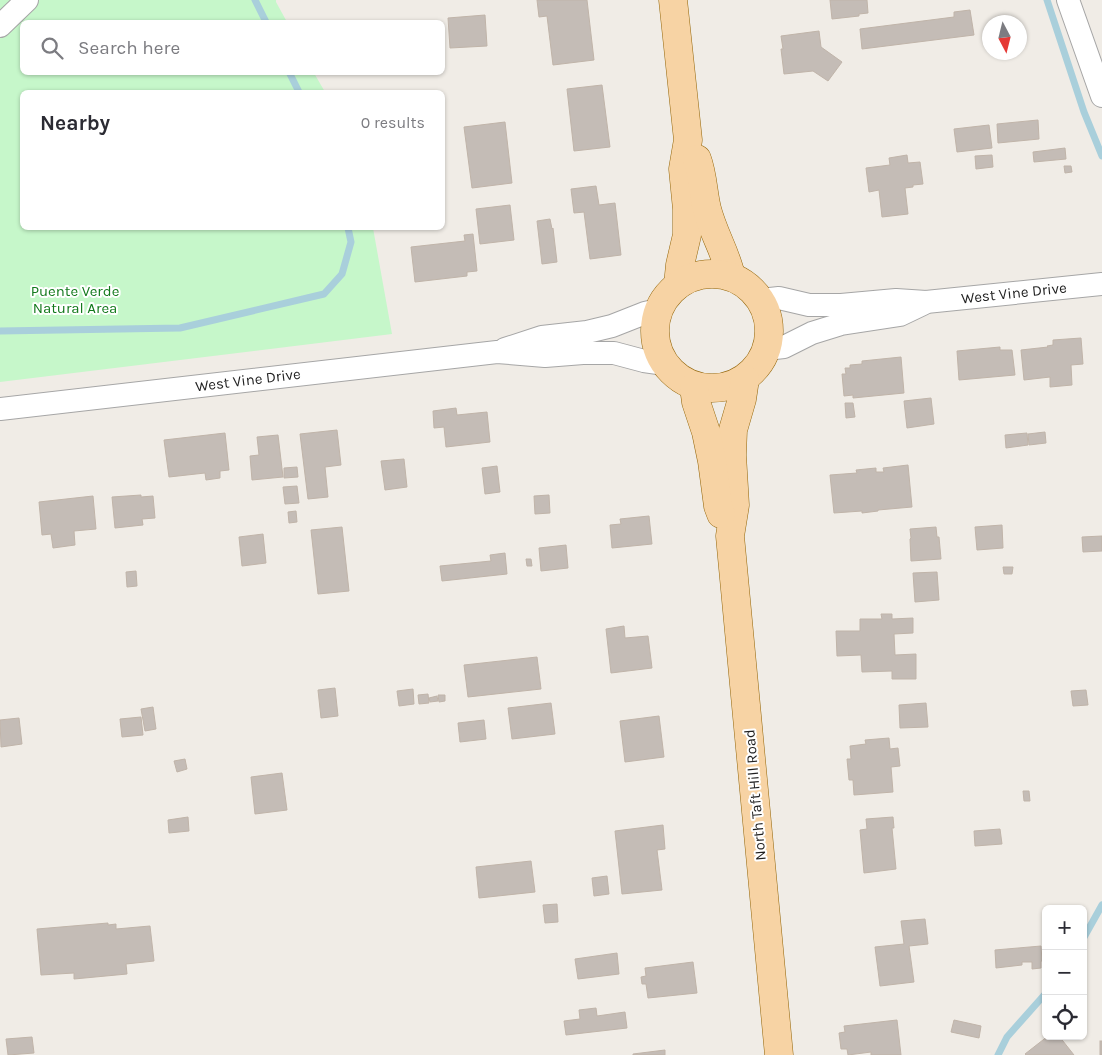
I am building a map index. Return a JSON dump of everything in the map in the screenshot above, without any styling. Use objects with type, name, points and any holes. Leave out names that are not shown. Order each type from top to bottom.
[{"type":"main road","points":[[673,0],[688,140],[683,169],[687,209],[687,235],[680,265],[678,286]]},
{"type":"main road","points":[[688,140],[700,166],[707,210],[714,232],[728,263],[731,276]]},
{"type":"main road","points":[[704,274],[731,276],[748,286],[761,300],[767,313],[769,324],[770,337],[766,349],[758,366],[745,379],[728,386],[710,389],[694,387],[677,378],[659,354],[656,339],[658,310],[678,286],[690,278],[704,274]]},
{"type":"main road","name":"North Taft Hill Road","points":[[745,379],[742,399],[733,430],[732,455],[735,505],[730,536],[780,1055]]},
{"type":"main road","name":"North Taft Hill Road","points":[[694,387],[696,402],[706,432],[712,461],[718,506],[730,536]]},
{"type":"street","points":[[0,26],[28,0]]},
{"type":"street","points":[[1068,0],[1102,96]]},
{"type":"street","name":"West Vine Drive","points":[[761,300],[779,298],[809,305],[841,305],[896,300],[926,302],[1102,284]]},
{"type":"street","name":"West Vine Drive","points":[[766,349],[784,347],[812,333],[842,324],[900,315],[926,302]]},
{"type":"street","name":"West Vine Drive","points":[[497,352],[542,337],[588,332],[612,326],[644,313],[658,310]]},
{"type":"street","name":"West Vine Drive","points":[[0,409],[497,352],[545,356],[614,353],[665,364]]},
{"type":"green space","name":"Puente Verde Natural Area","points":[[0,0],[276,0],[286,20],[20,20],[20,75],[315,75],[324,90],[20,90],[20,230],[373,230],[392,334],[0,382]]},
{"type":"building","points":[[537,0],[587,0],[594,60],[553,65],[547,16],[539,17]]},
{"type":"building","points":[[830,0],[867,0],[868,13],[832,19]]},
{"type":"building","points":[[970,10],[974,35],[862,49],[860,29],[954,17],[954,12]]},
{"type":"building","points":[[485,15],[487,46],[450,48],[448,18]]},
{"type":"building","points":[[819,31],[821,47],[842,62],[828,81],[813,71],[784,74],[781,36]]},
{"type":"building","points":[[602,85],[610,147],[574,151],[567,89]]},
{"type":"building","points":[[1038,120],[1039,139],[998,143],[997,124]]},
{"type":"building","points":[[505,122],[512,183],[472,188],[464,127]]},
{"type":"building","points":[[989,125],[992,148],[957,152],[954,129]]},
{"type":"building","points":[[1065,148],[1066,159],[1034,162],[1033,152]]},
{"type":"building","points":[[907,155],[908,163],[920,162],[923,184],[905,188],[908,214],[882,217],[879,190],[869,192],[866,168],[890,165],[889,158]]},
{"type":"building","points":[[992,155],[993,167],[976,169],[975,156]]},
{"type":"building","points":[[1064,166],[1071,166],[1072,172],[1065,173]]},
{"type":"building","points":[[596,186],[599,205],[615,203],[621,255],[590,259],[584,212],[574,213],[571,189]]},
{"type":"building","points":[[510,205],[514,240],[480,244],[476,209]]},
{"type":"building","points":[[550,219],[553,228],[557,262],[542,264],[537,221]]},
{"type":"building","points":[[473,234],[477,271],[467,272],[467,276],[415,282],[411,247],[465,241],[464,235]]},
{"type":"building","points":[[1081,338],[1083,364],[1071,365],[1072,385],[1050,387],[1050,377],[1024,380],[1021,350],[1048,347],[1053,345],[1053,340]]},
{"type":"building","points":[[1000,347],[1000,350],[1012,350],[1015,375],[959,380],[957,351]]},
{"type":"building","points":[[901,357],[904,393],[853,398],[853,395],[844,396],[842,374],[846,374],[845,368],[850,368],[850,365],[862,364],[862,361]]},
{"type":"building","points":[[931,398],[934,424],[907,428],[904,401]]},
{"type":"building","points":[[845,403],[853,403],[855,417],[846,418]]},
{"type":"building","points":[[456,408],[457,415],[487,412],[490,442],[446,447],[444,427],[434,428],[433,411]]},
{"type":"building","points":[[337,430],[341,465],[325,467],[328,497],[308,499],[300,434]]},
{"type":"building","points":[[1045,432],[1046,443],[1029,445],[1028,434]]},
{"type":"building","points":[[225,433],[229,470],[220,471],[220,478],[206,480],[205,473],[169,477],[164,440]]},
{"type":"building","points":[[1027,433],[1028,445],[1006,448],[1005,435]]},
{"type":"building","points":[[278,435],[283,477],[252,480],[250,456],[259,455],[257,437]]},
{"type":"building","points":[[404,459],[407,487],[385,490],[381,461]]},
{"type":"building","points":[[908,465],[912,507],[862,513],[862,511],[834,513],[830,475],[857,473],[856,470],[876,468],[876,472],[884,472],[883,468]]},
{"type":"building","points":[[497,466],[500,492],[485,494],[482,468]]},
{"type":"building","points":[[297,467],[298,477],[284,478],[284,468]]},
{"type":"building","points":[[297,486],[299,503],[285,504],[283,487]]},
{"type":"building","points":[[141,495],[141,497],[153,496],[155,518],[142,519],[143,525],[115,528],[112,497]]},
{"type":"building","points":[[549,495],[550,513],[535,514],[534,496]]},
{"type":"building","points":[[93,496],[96,529],[74,531],[75,545],[53,548],[51,534],[42,535],[39,502]]},
{"type":"building","points":[[296,511],[297,522],[289,523],[288,512]]},
{"type":"building","points":[[649,516],[652,544],[612,548],[610,525],[621,524],[620,519]]},
{"type":"building","points":[[1002,525],[1003,548],[977,550],[975,527]]},
{"type":"building","points":[[342,527],[349,591],[318,594],[311,530]]},
{"type":"building","points":[[936,527],[941,559],[911,561],[910,529]]},
{"type":"building","points":[[263,534],[266,563],[242,566],[239,537]]},
{"type":"building","points":[[1102,536],[1102,551],[1083,552],[1082,537]]},
{"type":"building","points":[[566,545],[568,568],[541,571],[539,548]]},
{"type":"building","points":[[505,553],[507,574],[442,581],[440,566],[491,561],[490,555]]},
{"type":"building","points":[[526,559],[531,559],[532,566],[527,566]]},
{"type":"building","points":[[1003,567],[1013,567],[1012,574],[1004,574]]},
{"type":"building","points":[[136,571],[137,586],[127,587],[126,572]]},
{"type":"building","points":[[937,572],[939,600],[915,602],[913,573]]},
{"type":"building","points":[[881,614],[892,614],[892,619],[913,618],[913,633],[894,634],[895,655],[916,654],[916,679],[892,679],[892,671],[862,672],[861,655],[837,656],[836,631],[860,631],[860,619],[882,619]]},
{"type":"building","points":[[624,626],[625,638],[648,636],[652,668],[611,673],[606,629]]},
{"type":"building","points":[[537,657],[541,689],[468,697],[464,665]]},
{"type":"building","points":[[335,688],[338,716],[321,718],[318,690]]},
{"type":"building","points":[[413,689],[414,704],[399,706],[397,691]]},
{"type":"building","points":[[1086,690],[1088,705],[1073,706],[1071,691]]},
{"type":"building","points":[[428,694],[429,703],[419,704],[418,695]]},
{"type":"building","points":[[438,695],[445,695],[445,701],[439,702]]},
{"type":"building","points":[[437,696],[438,701],[430,702],[429,698]]},
{"type":"building","points":[[551,703],[555,734],[512,739],[508,708]]},
{"type":"building","points":[[926,703],[928,727],[900,728],[899,705]]},
{"type":"building","points":[[153,707],[156,729],[145,731],[141,709]]},
{"type":"building","points":[[659,716],[664,757],[625,762],[620,721]]},
{"type":"building","points":[[141,717],[143,735],[122,737],[120,719]]},
{"type":"building","points":[[19,718],[22,744],[1,747],[0,720]]},
{"type":"building","points":[[484,720],[486,739],[460,742],[458,723]]},
{"type":"building","points":[[889,738],[890,749],[898,748],[900,766],[891,767],[893,792],[854,795],[853,780],[849,780],[847,759],[851,759],[850,746],[866,744],[865,740]]},
{"type":"building","points":[[185,759],[187,769],[177,772],[174,761]]},
{"type":"building","points":[[282,773],[287,810],[255,814],[251,777]]},
{"type":"building","points":[[1023,791],[1029,791],[1030,801],[1024,801]]},
{"type":"building","points":[[188,817],[189,831],[169,833],[168,820]]},
{"type":"building","points":[[893,817],[894,828],[892,828],[896,869],[864,873],[860,830],[867,829],[866,819]]},
{"type":"building","points":[[663,825],[665,849],[657,850],[662,890],[622,894],[615,831]]},
{"type":"building","points":[[1000,829],[1002,844],[975,846],[974,831]]},
{"type":"building","points":[[531,861],[535,892],[479,898],[476,867]]},
{"type":"building","points":[[607,876],[609,894],[594,896],[592,878]]},
{"type":"building","points":[[557,904],[558,922],[545,923],[543,905]]},
{"type":"building","points":[[925,919],[928,944],[909,946],[914,982],[880,986],[875,947],[904,944],[901,921]]},
{"type":"building","points":[[108,923],[108,925],[116,924],[116,929],[150,926],[154,961],[126,964],[127,974],[74,979],[74,973],[41,975],[37,929]]},
{"type":"building","points":[[1041,946],[1041,968],[1032,969],[1032,962],[1022,962],[1022,965],[996,968],[995,950]]},
{"type":"building","points":[[617,953],[619,974],[578,979],[575,959]]},
{"type":"building","points":[[693,962],[697,993],[648,998],[646,984],[642,984],[641,977],[646,976],[645,968]]},
{"type":"building","points":[[596,1008],[597,1016],[625,1012],[627,1028],[566,1035],[564,1021],[580,1019],[579,1010]]},
{"type":"building","points":[[897,1020],[901,1055],[871,1055],[871,1052],[848,1055],[847,1049],[841,1049],[839,1033],[845,1032],[844,1026]]},
{"type":"building","points":[[954,1020],[981,1026],[979,1038],[951,1032]]},
{"type":"building","points":[[32,1037],[34,1053],[8,1055],[6,1039]]},
{"type":"building","points":[[1043,1040],[1062,1040],[1074,1055],[1026,1055]]},
{"type":"building","points":[[1100,1041],[1102,1041],[1102,1055],[1100,1055]]},
{"type":"building","points":[[665,1050],[665,1055],[633,1055],[633,1054]]},
{"type":"waterway","points":[[255,0],[265,20]]},
{"type":"waterway","points":[[1047,0],[1084,112],[1102,156]]},
{"type":"waterway","points":[[290,75],[298,90]]},
{"type":"waterway","points":[[0,331],[180,328],[324,294],[342,274],[351,242],[348,230]]},
{"type":"waterway","points":[[1087,932],[1102,905]]},
{"type":"waterway","points":[[998,1055],[1007,1037],[1044,995]]}]
